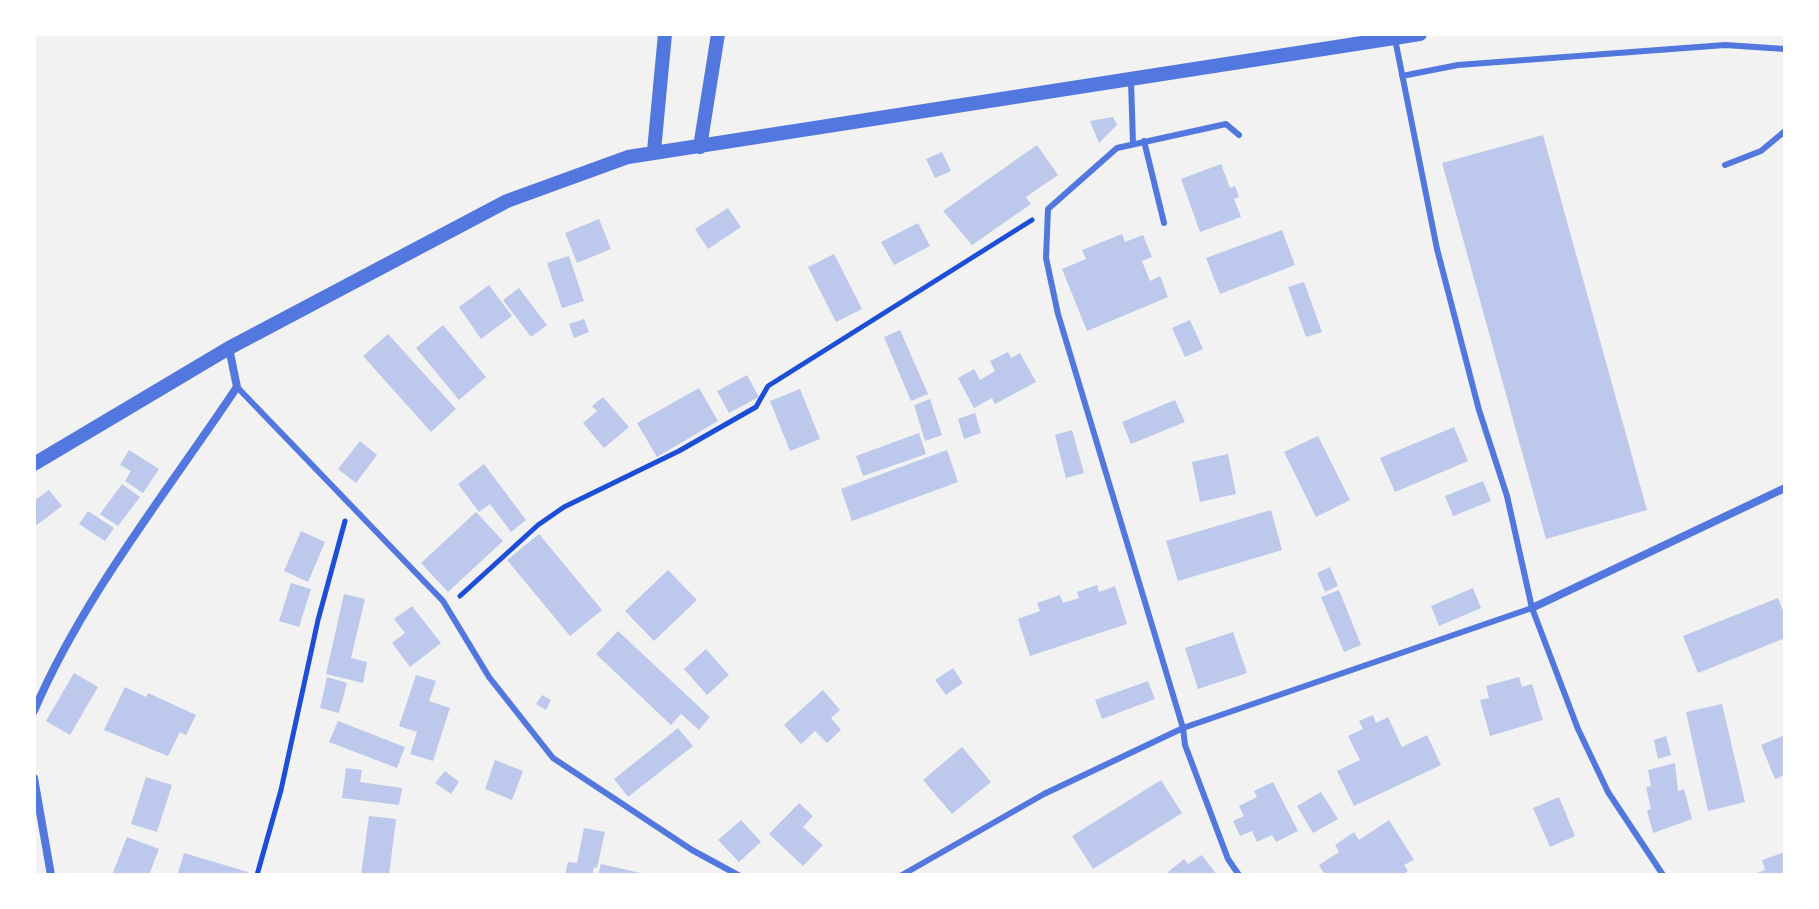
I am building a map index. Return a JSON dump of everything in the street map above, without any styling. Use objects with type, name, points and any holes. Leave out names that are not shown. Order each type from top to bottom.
[{"type":"street","points":[[654,151],[665,34]]},
{"type":"street","points":[[700,147],[718,34]]},
{"type":"street","points":[[34,464],[229,348],[507,201],[654,151],[700,147],[1420,34]]},
{"type":"street","points":[[34,711],[52,670],[89,607],[237,387],[229,348]]},
{"type":"street","points":[[1532,608],[1785,488]]},
{"type":"street","points":[[34,778],[51,875]]},
{"type":"lane","points":[[1395,37],[1437,249],[1479,410],[1507,496],[1532,608],[1578,729],[1608,792],[1663,875]]},
{"type":"lane","points":[[1402,76],[1458,65],[1725,45],[1785,49]]},
{"type":"lane","points":[[1131,81],[1133,144]]},
{"type":"lane","points":[[1239,135],[1226,124],[1117,148],[1048,209],[1046,258],[1058,314],[1183,728],[1185,745],[1228,859],[1239,875]]},
{"type":"lane","points":[[1725,165],[1761,151],[1785,131]]},
{"type":"lane","points":[[1144,141],[1164,223]]},
{"type":"lane","points":[[237,387],[448,608],[489,677],[553,758],[680,843],[738,875]]},
{"type":"lane","points":[[902,875],[1044,794],[1183,728],[1532,608]]},
{"type":"path","points":[[448,608],[538,525],[564,507],[679,451],[756,407],[768,386],[1048,209]]},
{"type":"path","points":[[257,875],[281,790],[340,535],[351,505]]},
{"type":"building","points":[[1113,117],[1117,125],[1099,143],[1090,121]]},
{"type":"building","points":[[1543,135],[1647,510],[1546,539],[1442,163]]},
{"type":"building","points":[[1037,145],[1058,175],[1026,197],[1031,204],[972,245],[943,211]]},
{"type":"building","points":[[942,152],[951,171],[935,178],[926,159]]},
{"type":"building","points":[[1221,164],[1230,188],[1235,186],[1239,197],[1234,199],[1241,217],[1200,232],[1181,179]]},
{"type":"building","points":[[728,208],[741,227],[708,249],[695,229]]},
{"type":"building","points":[[599,219],[611,249],[577,263],[565,233]]},
{"type":"building","points":[[918,223],[930,246],[894,265],[881,242]]},
{"type":"building","points":[[1282,230],[1295,265],[1220,294],[1206,258]]},
{"type":"building","points":[[1122,234],[1125,242],[1143,235],[1152,257],[1142,261],[1150,281],[1160,276],[1168,297],[1087,331],[1062,269],[1086,259],[1082,250]]},
{"type":"building","points":[[834,254],[862,309],[836,322],[808,267]]},
{"type":"building","points":[[569,256],[584,301],[562,308],[547,263]]},
{"type":"building","points":[[1304,282],[1322,332],[1306,337],[1288,287]]},
{"type":"building","points":[[489,285],[512,316],[481,339],[459,307]]},
{"type":"building","points":[[519,288],[547,325],[531,337],[503,300]]},
{"type":"building","points":[[584,319],[589,332],[574,338],[569,324]]},
{"type":"building","points":[[1190,320],[1203,349],[1185,357],[1172,328]]},
{"type":"building","points":[[443,325],[486,377],[459,400],[416,348]]},
{"type":"building","points":[[900,330],[928,394],[911,401],[884,337]]},
{"type":"building","points":[[388,334],[456,409],[431,432],[363,356]]},
{"type":"building","points":[[1008,352],[1011,358],[1020,353],[1036,382],[995,404],[992,398],[974,408],[958,378],[974,369],[980,380],[995,371],[990,361]]},
{"type":"building","points":[[747,375],[759,397],[729,413],[717,391]]},
{"type":"building","points":[[699,388],[718,421],[657,457],[637,423]]},
{"type":"building","points":[[800,389],[820,439],[790,451],[770,401]]},
{"type":"building","points":[[603,397],[629,427],[604,448],[583,423],[597,411],[592,406]]},
{"type":"building","points":[[930,399],[942,435],[925,441],[914,405]]},
{"type":"building","points":[[1175,400],[1185,422],[1131,444],[1122,422]]},
{"type":"building","points":[[975,413],[981,433],[964,439],[958,419]]},
{"type":"building","points":[[1454,427],[1468,461],[1395,492],[1380,458]]},
{"type":"building","points":[[1072,430],[1084,473],[1066,478],[1055,435]]},
{"type":"building","points":[[919,433],[926,454],[863,476],[856,456]]},
{"type":"building","points":[[1318,436],[1350,500],[1316,517],[1284,452]]},
{"type":"building","points":[[360,441],[377,455],[356,483],[338,469]]},
{"type":"building","points":[[129,450],[159,469],[143,493],[125,481],[131,471],[120,465]]},
{"type":"building","points":[[947,450],[958,482],[852,521],[841,489]]},
{"type":"building","points":[[1228,454],[1236,494],[1200,502],[1192,462]]},
{"type":"building","points":[[484,464],[526,520],[511,532],[490,504],[479,512],[458,484]]},
{"type":"building","points":[[1483,481],[1491,501],[1453,516],[1445,496]]},
{"type":"building","points":[[122,484],[140,497],[118,526],[100,514]]},
{"type":"building","points":[[49,490],[62,506],[34,527],[34,501]]},
{"type":"building","points":[[1271,510],[1282,550],[1178,581],[1166,541]]},
{"type":"building","points":[[88,511],[114,528],[105,541],[79,524]]},
{"type":"building","points":[[476,512],[503,541],[448,592],[421,563]]},
{"type":"building","points":[[301,531],[325,542],[308,582],[284,571]]},
{"type":"building","points":[[539,534],[602,610],[570,636],[507,560]]},
{"type":"building","points":[[1330,567],[1338,586],[1325,592],[1317,573]]},
{"type":"building","points":[[668,570],[697,600],[654,641],[625,611]]},
{"type":"building","points":[[291,583],[311,589],[299,627],[279,621]]},
{"type":"building","points":[[1097,585],[1099,592],[1115,586],[1127,624],[1030,656],[1018,619],[1040,611],[1037,603],[1060,595],[1063,603],[1079,598],[1077,592]]},
{"type":"building","points":[[1473,588],[1481,608],[1439,626],[1431,606]]},
{"type":"building","points":[[1339,590],[1361,645],[1344,652],[1321,597]]},
{"type":"building","points":[[344,594],[365,599],[351,658],[367,662],[363,683],[326,674]]},
{"type":"building","points":[[1778,598],[1785,616],[1785,638],[1698,673],[1683,636]]},
{"type":"building","points":[[412,606],[441,643],[410,667],[392,643],[405,633],[394,619]]},
{"type":"building","points":[[618,631],[710,717],[699,730],[681,714],[671,725],[596,654]]},
{"type":"building","points":[[1233,632],[1247,673],[1198,689],[1185,648]]},
{"type":"building","points":[[706,649],[729,675],[707,695],[684,669]]},
{"type":"building","points":[[953,668],[963,683],[946,695],[935,680]]},
{"type":"building","points":[[74,673],[98,687],[70,735],[46,721]]},
{"type":"building","points":[[416,675],[436,681],[429,701],[450,708],[433,761],[410,754],[417,732],[399,726]]},
{"type":"building","points":[[327,677],[347,683],[339,713],[320,708]]},
{"type":"building","points":[[1519,677],[1522,687],[1532,684],[1543,720],[1490,736],[1480,700],[1489,698],[1486,686]]},
{"type":"building","points":[[1148,681],[1155,699],[1102,719],[1095,700]]},
{"type":"building","points":[[125,687],[146,697],[148,693],[196,715],[186,735],[180,732],[168,756],[104,730]]},
{"type":"building","points":[[823,690],[840,710],[831,718],[841,730],[827,743],[815,731],[801,744],[784,725]]},
{"type":"building","points":[[542,695],[551,700],[546,710],[536,704]]},
{"type":"building","points":[[1722,704],[1745,802],[1708,811],[1686,712]]},
{"type":"building","points":[[1373,715],[1376,723],[1388,717],[1402,747],[1427,735],[1441,765],[1354,806],[1337,771],[1360,760],[1348,736],[1363,729],[1359,721]]},
{"type":"building","points":[[338,721],[405,747],[397,768],[329,742]]},
{"type":"building","points":[[678,728],[693,746],[628,797],[614,779]]},
{"type":"building","points":[[1785,735],[1785,775],[1775,779],[1761,745]]},
{"type":"building","points":[[1666,736],[1671,755],[1658,759],[1654,740]]},
{"type":"building","points":[[962,747],[991,782],[952,814],[923,780]]},
{"type":"building","points":[[495,760],[523,771],[512,800],[485,789]]},
{"type":"building","points":[[1675,763],[1678,791],[1684,789],[1692,819],[1653,833],[1647,810],[1651,809],[1646,787],[1651,786],[1648,770]]},
{"type":"building","points":[[346,768],[362,770],[360,782],[402,788],[399,805],[342,798]]},
{"type":"building","points":[[445,771],[459,782],[451,794],[435,783]]},
{"type":"building","points":[[146,777],[172,785],[157,832],[131,824]]},
{"type":"building","points":[[1161,780],[1182,813],[1093,869],[1072,836]]},
{"type":"building","points":[[1273,782],[1298,831],[1276,842],[1272,835],[1257,842],[1252,831],[1240,836],[1233,821],[1244,816],[1239,806],[1257,797],[1254,791]]},
{"type":"building","points":[[1321,792],[1338,819],[1313,833],[1297,806]]},
{"type":"building","points":[[1559,797],[1575,836],[1550,847],[1533,808]]},
{"type":"building","points":[[799,803],[813,816],[803,827],[823,845],[803,866],[769,834]]},
{"type":"building","points":[[369,816],[396,819],[389,875],[361,875]]},
{"type":"building","points":[[741,820],[761,842],[739,862],[718,840]]},
{"type":"building","points":[[1389,820],[1414,860],[1404,865],[1408,871],[1401,875],[1325,875],[1319,865],[1339,852],[1335,845],[1354,832],[1359,840]]},
{"type":"building","points":[[584,828],[605,832],[597,868],[594,867],[592,875],[565,875],[568,862],[577,863]]},
{"type":"building","points":[[127,837],[159,849],[149,875],[112,875]]},
{"type":"building","points":[[1785,852],[1785,875],[1752,875],[1765,870],[1762,860]]},
{"type":"building","points":[[184,853],[248,872],[247,875],[178,873]]},
{"type":"building","points":[[1202,855],[1217,875],[1170,875],[1168,872],[1184,859],[1188,864]]},
{"type":"building","points":[[601,864],[645,874],[645,875],[598,875]]}]
